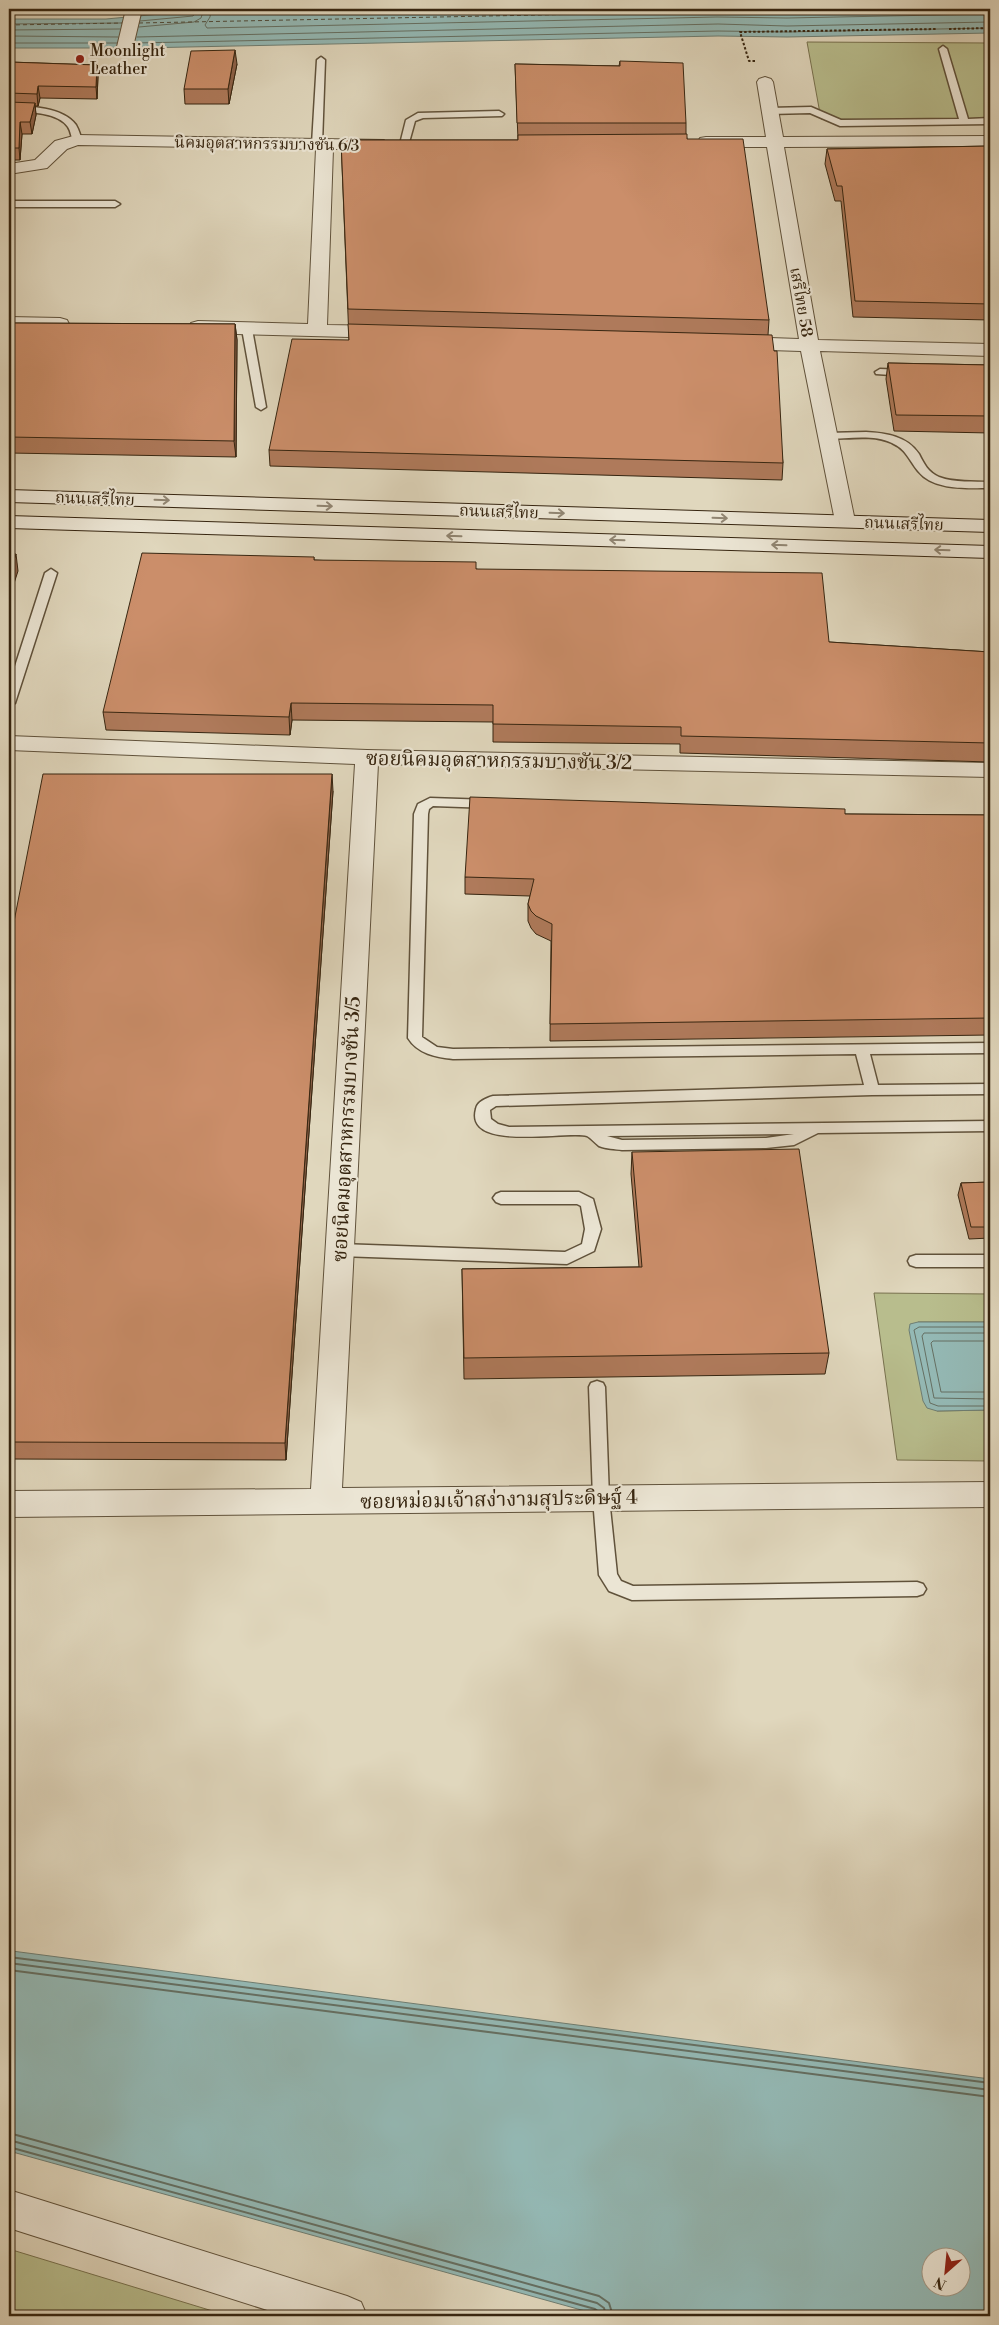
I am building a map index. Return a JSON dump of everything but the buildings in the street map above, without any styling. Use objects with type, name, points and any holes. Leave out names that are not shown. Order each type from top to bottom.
[{"type":"street","points":[[124,51],[134,9]]},
{"type":"street","name":"เสรีไทย 58","points":[[765,82],[809,345],[845,521]]},
{"type":"street","name":"นิคมอุตสาหกรรมบางชัน 6/3","points":[[9,169],[41,164],[60,145],[77,140],[425,144]]},
{"type":"street","points":[[694,142],[990,141]]},
{"type":"street","points":[[317,330],[321,144]]},
{"type":"street","points":[[9,323],[78,325]]},
{"type":"street","points":[[178,327],[405,333]]},
{"type":"street","points":[[720,342],[990,350]]},
{"type":"street","name":"ถนนเสรีไทย","points":[[9,496],[990,526]]},
{"type":"street","name":"ถนนเสรีไทย","points":[[9,522],[990,552]]},
{"type":"street","name":"ซอยนิคมอุตสาหกรรมบางชัน 3/2","points":[[9,743],[366,757],[990,770]]},
{"type":"street","name":"ซอยนิคมอุตสาหกรรมบางชัน 3/5","points":[[326,1501],[366,757]]},
{"type":"street","name":"ซอยหม่อมเจ้าสง่างามสุประดิษฐ์ 4","points":[[9,1504],[990,1495]]},
{"type":"street","points":[[9,2209],[346,2316]]},
{"type":"lane","points":[[943,49],[964,121]]},
{"type":"lane","points":[[320,60],[321,144]]},
{"type":"lane","points":[[9,109],[30,108],[58,118],[71,125],[77,140]]},
{"type":"lane","points":[[769,110],[811,110],[840,124],[990,121]]},
{"type":"lane","points":[[406,144],[411,120],[421,115],[499,114]]},
{"type":"lane","points":[[9,204],[115,204]]},
{"type":"lane","points":[[248,329],[261,407]]},
{"type":"lane","points":[[880,372],[917,373]]},
{"type":"lane","points":[[828,436],[886,437],[903,443],[912,450],[923,470],[937,479],[955,484],[990,485]]},
{"type":"lane","points":[[9,702],[51,573]]},
{"type":"lane","points":[[499,804],[430,802],[423,807],[421,814],[415,1038],[422,1047],[434,1052],[453,1054],[990,1048]]},
{"type":"lane","points":[[862,1050],[872,1090]]},
{"type":"lane","points":[[990,1089],[872,1090],[493,1101],[484,1108],[482,1116],[485,1122],[495,1129],[509,1132],[590,1131],[605,1142],[622,1145],[794,1140],[818,1128],[990,1126]]},
{"type":"lane","points":[[340,1250],[567,1258],[589,1247],[593,1230],[588,1203],[579,1198],[501,1198]]},
{"type":"lane","points":[[916,1262],[990,1261]]},
{"type":"lane","points":[[597,1387],[601,1498],[608,1575],[615,1586],[632,1593],[917,1589]]},
{"type":"path","points":[[765,82],[762,62],[748,61],[740,32],[990,28]]},
{"type":"green space","points":[[807,42],[990,43],[990,121],[821,119]]},
{"type":"green space","points":[[874,1293],[990,1294],[990,1322],[918,1322],[937,1411],[990,1410],[990,1461],[897,1460]]},
{"type":"green space","points":[[9,2249],[229,2316],[9,2316]]},
{"type":"water","points":[[214,9],[990,9],[990,33],[787,37],[718,36],[139,48],[9,48],[9,19],[106,19]]},
{"type":"water","points":[[918,1322],[990,1322],[990,1410],[937,1411],[927,1408],[923,1401],[909,1330],[910,1324]]},
{"type":"water","points":[[12,1951],[990,2079],[990,2316],[603,2316],[9,2151],[9,1953]]},
{"type":"ferry route","points":[[139,23],[838,9]]},
{"type":"ferry route","points":[[9,25],[123,23]]},
{"type":"place","name":"Moonlight Leather","points":[[80,59]]}]
